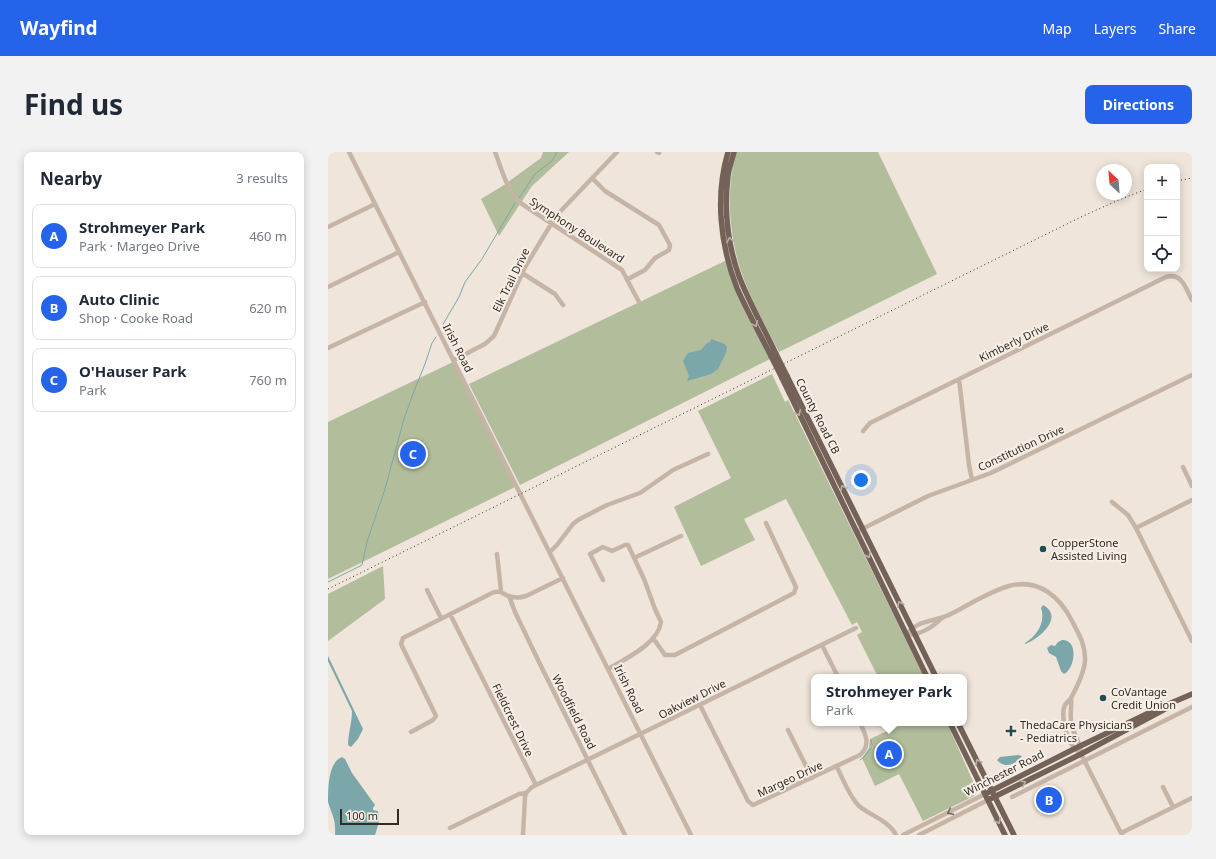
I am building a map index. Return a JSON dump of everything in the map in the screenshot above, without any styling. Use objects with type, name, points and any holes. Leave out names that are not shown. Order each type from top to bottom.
[{"type":"main road","name":"County Road CB","points":[[728,152],[725,162],[721,192],[722,220],[726,251],[738,289],[863,528],[934,674]]},
{"type":"main road","name":"County Road CB","points":[[734,152],[728,175],[727,206],[732,250],[743,287],[773,355]]},
{"type":"main road","name":"County Road CB","points":[[784,377],[856,532],[926,674]]},
{"type":"main road","name":"Winchester Road","points":[[985,794],[1074,749],[1192,694]]},
{"type":"main road","name":"Winchester Road","points":[[988,800],[1081,754],[1159,713],[1180,700]]},
{"type":"main road","points":[[951,726],[1005,835]]},
{"type":"main road","points":[[960,726],[1014,835]]},
{"type":"street","name":"Irish Road","points":[[349,152],[691,835]]},
{"type":"street","name":"Symphony Boulevard","points":[[495,152],[506,183],[514,197],[524,207],[620,268],[628,279],[639,302]]},
{"type":"street","name":"Elk Trail Drive","points":[[454,360],[485,344],[494,336],[522,273],[559,212],[618,152]]},
{"type":"street","points":[[592,178],[605,191],[659,225],[669,243],[670,248],[667,251],[655,258],[645,270],[628,279]]},
{"type":"street","points":[[328,227],[375,204]]},
{"type":"street","points":[[328,287],[399,252]]},
{"type":"street","points":[[522,273],[555,294],[563,305]]},
{"type":"street","name":"Kimberly Drive","points":[[863,431],[870,423],[1166,277],[1176,276],[1182,281],[1192,300]]},
{"type":"street","points":[[328,348],[425,302]]},
{"type":"street","name":"Constitution Drive","points":[[856,532],[928,496],[995,471],[1192,375]]},
{"type":"street","points":[[959,379],[972,480]]},
{"type":"street","points":[[550,552],[578,520],[607,505],[640,493],[673,470],[708,454]]},
{"type":"street","points":[[1183,466],[1192,486]]},
{"type":"street","points":[[1136,528],[1192,500]]},
{"type":"street","points":[[1112,502],[1128,515],[1136,528],[1192,641]]},
{"type":"street","points":[[653,638],[665,655],[675,655],[791,595],[796,590],[766,523]]},
{"type":"street","points":[[634,558],[682,536]]},
{"type":"street","points":[[603,580],[590,554],[603,547],[612,551],[627,544],[662,622],[659,631],[634,655],[608,669]]},
{"type":"street","points":[[497,554],[501,592]]},
{"type":"street","points":[[411,732],[433,720],[436,717],[436,714],[401,645],[403,638],[492,593],[501,592],[518,598],[526,596],[563,578]]},
{"type":"street","points":[[906,635],[912,628],[943,617],[1011,585],[1026,584],[1052,594],[1066,610],[1084,646],[1084,667],[1071,698],[1065,705],[1064,719],[1067,734],[1074,749],[1081,754],[1085,761],[1121,834],[1192,798]]},
{"type":"street","points":[[427,590],[441,618]]},
{"type":"street","name":"Woodfield Road","points":[[509,596],[512,606],[538,660],[625,835]]},
{"type":"street","name":"Fieldcrest Drive","points":[[450,614],[536,785]]},
{"type":"street","points":[[906,635],[915,635],[934,626],[943,617]]},
{"type":"street","name":"Oakview Drive","points":[[536,785],[856,628]]},
{"type":"street","points":[[822,645],[836,674]]},
{"type":"street","points":[[1071,698],[1071,724],[1081,746],[1081,754]]},
{"type":"street","name":"Margeo Drive","points":[[700,705],[749,803],[753,805],[860,756],[865,750],[867,744],[867,736],[862,726]]},
{"type":"street","points":[[1012,797],[1192,707]]},
{"type":"street","points":[[788,730],[812,778]]},
{"type":"street","points":[[837,767],[853,798],[858,804],[889,826],[896,835]]},
{"type":"street","points":[[450,828],[519,794],[526,793],[536,785]]},
{"type":"street","points":[[1163,787],[1173,807]]},
{"type":"street","points":[[523,835],[524,802],[526,793]]},
{"type":"street","name":"Winchester Road","points":[[903,835],[985,794]]},
{"type":"street","name":"Winchester Road","points":[[920,835],[988,800]]},
{"type":"green space","points":[[543,152],[569,152],[532,186],[499,236],[481,199],[504,185],[541,158]]},
{"type":"green space","points":[[736,152],[878,152],[937,274],[779,352],[749,291],[735,251],[730,218],[730,201]]},
{"type":"green space","points":[[727,260],[770,359],[520,485],[469,384]]},
{"type":"green space","points":[[453,362],[515,487],[328,579],[328,422]]},
{"type":"green space","points":[[772,374],[785,402],[788,400],[923,674],[876,674],[857,635],[862,632],[857,622],[852,625],[786,499],[744,519],[755,540],[701,566],[674,507],[731,478],[698,411]]},
{"type":"green space","points":[[383,566],[385,599],[328,641],[328,594]]},
{"type":"green space","points":[[898,726],[948,726],[975,786],[976,790],[974,796],[923,821],[899,774],[875,786],[862,758],[869,748],[870,739]]},
{"type":"water","points":[[711,339],[725,344],[727,347],[726,353],[718,369],[711,374],[687,381],[689,376],[683,361],[688,353],[701,350],[707,343],[710,342]]},
{"type":"water","points":[[1043,605],[1049,610],[1051,621],[1043,633],[1025,644],[1037,633],[1041,623],[1041,608]]},
{"type":"water","points":[[1062,640],[1071,644],[1074,655],[1071,666],[1064,674],[1061,671],[1056,657],[1049,653],[1047,648],[1051,645],[1055,646]]},
{"type":"water","points":[[328,656],[363,729],[358,739],[351,747],[348,745],[352,711],[328,661]]},
{"type":"water","points":[[1022,756],[1010,765],[1000,763],[997,760],[1000,757]]},
{"type":"water","points":[[342,757],[345,759],[352,773],[375,805],[373,810],[378,811],[379,822],[375,835],[335,835],[334,821],[328,802],[329,783],[331,770],[334,764]]},
{"type":"waterway","points":[[519,198],[535,174],[552,161],[557,152]]},
{"type":"waterway","points":[[442,326],[459,297],[465,282],[482,259],[515,203]]},
{"type":"waterway","points":[[328,582],[362,565],[367,542],[385,489],[404,419],[432,343],[436,337]]},
{"type":"waterway","points":[[871,740],[872,745]]},
{"type":"waterway","points":[[860,760],[871,748]]},
{"type":"railway","points":[[1180,180],[1192,178]]},
{"type":"railway","points":[[328,589],[1081,217],[1144,190]]},
{"type":"place","name":"O'Hauser Park","points":[[413,454]]},
{"type":"place","name":"CopperStone Assisted Living","points":[[1043,549]]},
{"type":"place","name":"CoVantage Credit Union","points":[[1103,698]]},
{"type":"place","name":"ThedaCare Physicians - Pediatrics","points":[[1011,731]]},
{"type":"place","name":"Strohmeyer Park","points":[[889,754]]},
{"type":"place","name":"Auto Clinic","points":[[1049,800]]}]
